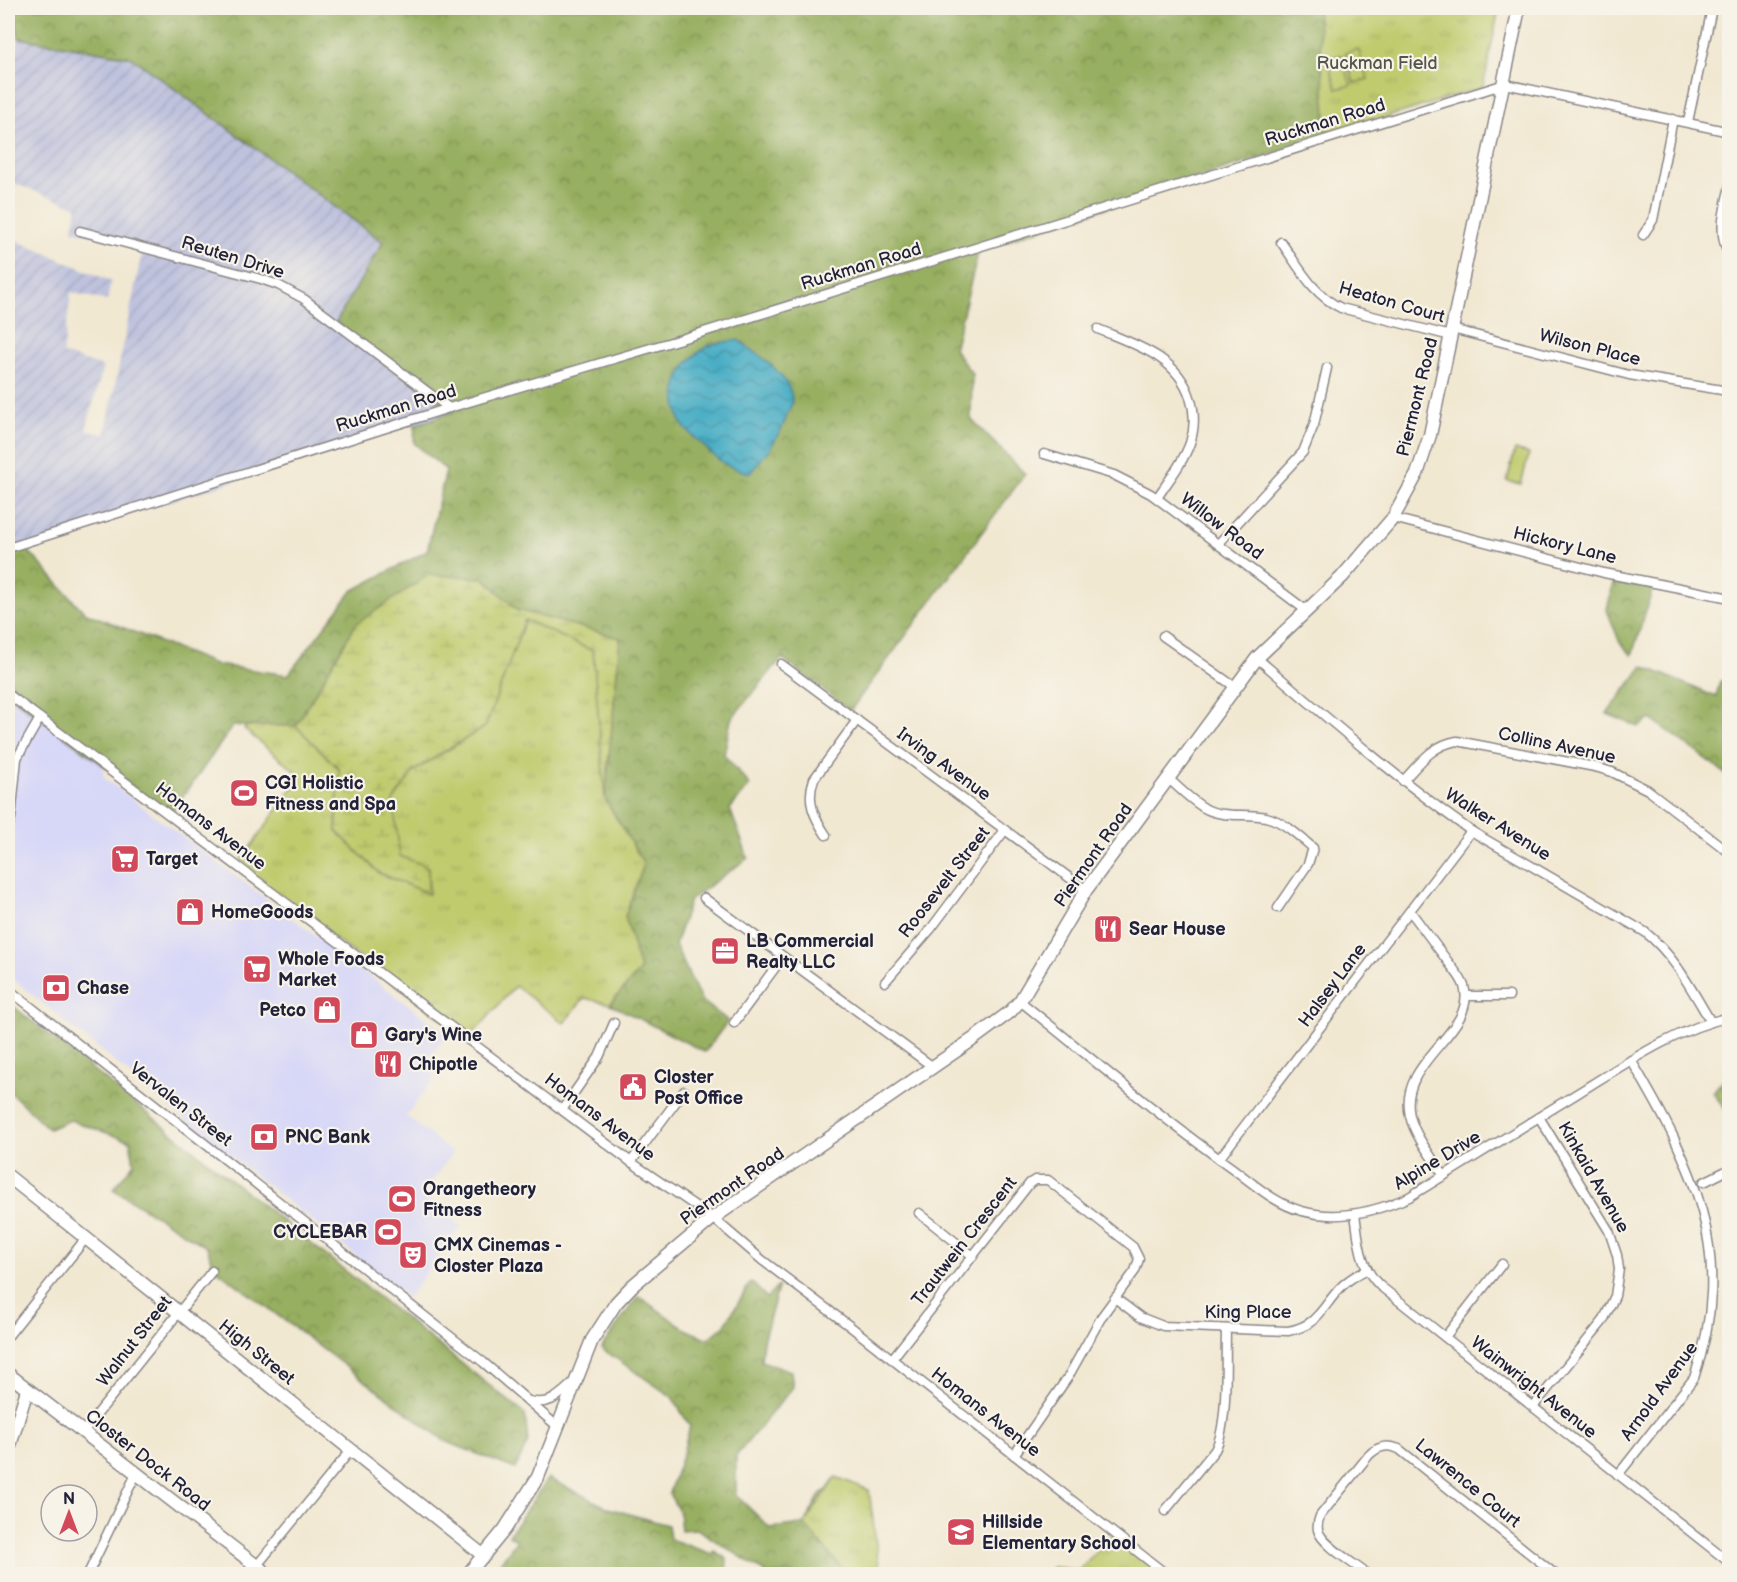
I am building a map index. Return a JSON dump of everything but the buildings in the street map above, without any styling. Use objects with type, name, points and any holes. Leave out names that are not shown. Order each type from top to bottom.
[{"type":"main road","name":"Piermont Road","points":[[468,1575],[509,1524],[538,1477],[592,1340],[616,1303],[632,1286],[712,1218],[1010,1012],[1020,1001],[1086,890],[1257,658],[1363,554],[1393,518],[1407,495],[1425,451],[1519,8]]},
{"type":"main road","name":"High Street","points":[[8,1176],[484,1556]]},
{"type":"main road","name":"Closter Dock Road","points":[[8,1374],[136,1474],[253,1571],[267,1575]]},
{"type":"main road","points":[[8,1452],[27,1390]]},
{"type":"street","points":[[1688,122],[1712,8]]},
{"type":"street","name":"Ruckman Road","points":[[8,548],[448,408],[681,339],[1504,84],[1730,132]]},
{"type":"street","points":[[1643,235],[1653,220],[1673,119]]},
{"type":"street","points":[[1730,185],[1721,226],[1724,244],[1730,255]]},
{"type":"street","name":"Reuten Drive","points":[[80,231],[278,285],[304,299],[448,408]]},
{"type":"street","name":"Heaton Court","points":[[1281,242],[1312,286],[1330,303],[1341,308],[1452,332]]},
{"type":"street","points":[[1098,329],[1163,359],[1173,368],[1188,391],[1194,418],[1190,444],[1157,498]]},
{"type":"street","name":"Wilson Place","points":[[1452,332],[1629,375],[1722,390]]},
{"type":"street","points":[[1219,543],[1303,452],[1314,424],[1327,368]]},
{"type":"street","name":"Willow Road","points":[[1044,454],[1114,475],[1157,498],[1307,611]]},
{"type":"street","name":"Hickory Lane","points":[[1393,518],[1604,573],[1730,598]]},
{"type":"street","points":[[1163,636],[1235,687]]},
{"type":"street","name":"Walker Avenue","points":[[1257,658],[1403,781],[1471,831],[1645,932],[1676,963],[1711,1022]]},
{"type":"street","name":"Irving Avenue","points":[[781,664],[1086,890]]},
{"type":"street","name":"Homans Avenue","points":[[8,694],[631,1162],[712,1218],[762,1260],[892,1359],[1166,1575]]},
{"type":"street","points":[[8,825],[11,818],[17,758],[40,718]]},
{"type":"street","points":[[826,835],[814,816],[810,790],[814,779],[857,720]]},
{"type":"street","name":"Collins Avenue","points":[[1403,781],[1431,751],[1457,741],[1595,767],[1631,780],[1648,790],[1730,853]]},
{"type":"street","points":[[1169,779],[1206,809],[1218,813],[1265,817],[1301,838],[1313,848],[1308,864],[1278,909]]},
{"type":"street","name":"Roosevelt Street","points":[[885,982],[930,930],[1005,830]]},
{"type":"street","name":"Halsey Lane","points":[[1220,1159],[1471,831]]},
{"type":"street","points":[[704,898],[933,1067]]},
{"type":"street","points":[[1410,911],[1462,981],[1466,996],[1461,1017],[1419,1071],[1409,1096],[1414,1127],[1444,1176]]},
{"type":"street","points":[[734,1023],[783,957]]},
{"type":"street","name":"Vervalen Street","points":[[8,989],[483,1362],[557,1426]]},
{"type":"street","points":[[1466,996],[1509,996]]},
{"type":"street","name":"Alpine Drive","points":[[1020,1001],[1220,1159],[1277,1200],[1289,1207],[1320,1214],[1355,1214],[1391,1205],[1409,1197],[1631,1060],[1675,1037],[1730,1017]]},
{"type":"street","points":[[562,1110],[599,1058],[614,1023]]},
{"type":"street","points":[[1631,1060],[1705,1185],[1730,1169]]},
{"type":"street","points":[[631,1162],[684,1091]]},
{"type":"street","name":"Kinkaid Avenue","points":[[1533,1407],[1604,1321],[1615,1296],[1619,1269],[1616,1248],[1609,1231],[1539,1117]]},
{"type":"street","name":"Trautwein Crescent","points":[[892,1359],[1030,1183],[1035,1180],[1048,1180],[1134,1247],[1139,1259],[1136,1271],[1102,1316],[1054,1399],[1014,1455]]},
{"type":"street","points":[[919,1213],[973,1256]]},
{"type":"street","name":"Wainwright Avenue","points":[[1355,1214],[1360,1255],[1366,1270],[1379,1285],[1730,1563]]},
{"type":"street","points":[[8,1336],[86,1238]]},
{"type":"street","points":[[1445,1337],[1502,1264]]},
{"type":"street","name":"King Place","points":[[1115,1298],[1140,1317],[1163,1326],[1288,1331],[1307,1325],[1323,1312],[1343,1285],[1366,1270]]},
{"type":"street","name":"Walnut Street","points":[[83,1432],[212,1271]]},
{"type":"street","points":[[1165,1511],[1215,1450],[1220,1440],[1224,1418],[1226,1329]]},
{"type":"street","name":"Arnold Avenue","points":[[1618,1475],[1694,1378],[1716,1336]]},
{"type":"street","points":[[528,1401],[542,1404],[556,1398],[574,1382]]},
{"type":"street","name":"Lawrence Court","points":[[1367,1575],[1324,1540],[1318,1530],[1318,1523],[1320,1516],[1369,1455],[1380,1447],[1386,1446],[1399,1449],[1555,1575]]},
{"type":"street","points":[[253,1571],[351,1450]]},
{"type":"street","points":[[88,1575],[136,1474]]},
{"type":"shaded area","points":[[19,38],[131,57],[383,242],[336,322],[453,412],[8,552],[8,237],[111,281],[107,301],[71,292],[63,354],[103,367],[86,429],[105,435],[143,247],[73,230],[77,207],[8,181],[8,97]]},
{"type":"shaded area","points":[[8,694],[102,765],[104,778],[447,1034],[423,1066],[436,1076],[406,1116],[453,1153],[421,1195],[461,1227],[408,1297],[189,1123],[12,978],[8,980]]},
{"type":"green space","points":[[11,8],[1317,8],[1328,136],[979,249],[954,349],[972,374],[971,419],[1025,474],[850,711],[782,658],[731,719],[724,755],[750,785],[730,809],[748,858],[690,900],[675,945],[701,1000],[728,1021],[705,1052],[610,1004],[640,970],[625,916],[644,864],[605,799],[620,638],[517,610],[484,578],[356,624],[296,726],[233,726],[170,815],[8,694],[8,552],[24,546],[84,612],[217,665],[288,675],[352,591],[427,551],[446,470],[414,443],[415,425],[452,412],[336,322],[383,242],[131,57],[19,38]]},
{"type":"green space","name":"Ruckman Field","points":[[1317,8],[1499,8],[1483,87],[1328,136]]},
{"type":"green space","points":[[1358,49],[1368,79],[1354,83],[1345,53]]},
{"type":"green space","points":[[1341,55],[1351,85],[1337,89],[1327,59]]},
{"type":"green space","points":[[1515,450],[1529,454],[1521,484],[1507,481]]},
{"type":"green space","points":[[429,575],[484,578],[517,610],[620,638],[605,799],[593,651],[525,620],[486,726],[414,771],[428,867],[429,894],[379,873],[336,831],[339,769],[296,726],[356,624]]},
{"type":"green space","points":[[1613,583],[1653,588],[1632,655],[1620,643],[1607,610]]},
{"type":"green space","points":[[525,620],[593,651],[605,799],[644,864],[625,916],[640,970],[610,1004],[584,998],[564,1023],[515,986],[469,1039],[237,866],[301,776],[244,729],[247,726],[296,726],[339,769],[336,831],[379,873],[429,894],[428,867],[400,856],[393,801],[414,771],[486,726]]},
{"type":"green space","points":[[1643,666],[1716,697],[1720,681],[1729,681],[1729,776],[1651,719],[1639,727],[1607,714]]},
{"type":"green space","points":[[8,1002],[525,1414],[528,1442],[515,1469],[445,1441],[212,1266],[208,1248],[113,1189],[134,1163],[130,1141],[70,1120],[49,1129],[8,1090]]},
{"type":"green space","points":[[1729,1072],[1730,1114],[1729,1115],[1713,1092]]},
{"type":"green space","points":[[751,1282],[767,1298],[779,1285],[763,1341],[761,1361],[791,1371],[793,1387],[736,1456],[736,1495],[770,1528],[804,1524],[821,1493],[837,1485],[873,1574],[768,1574],[697,1529],[681,1530],[679,1512],[669,1493],[690,1426],[672,1397],[601,1348],[638,1296],[687,1330],[708,1339],[724,1326]]},
{"type":"green space","points":[[836,1477],[869,1490],[880,1574],[847,1574],[804,1524]]},
{"type":"green space","points":[[548,1478],[608,1508],[668,1525],[670,1539],[712,1554],[714,1551],[727,1559],[726,1574],[492,1574],[517,1540],[509,1535]]},
{"type":"green space","points":[[1112,1535],[1163,1574],[1044,1574],[1053,1567],[1079,1570]]},
{"type":"water","points":[[738,340],[780,374],[791,392],[792,401],[776,439],[750,473],[734,469],[722,462],[687,431],[682,425],[676,399],[680,377],[691,359],[711,345]]},
{"type":"place","name":"CGI Holistic Fitness and Spa","points":[[244,793]]},
{"type":"place","name":"Target","points":[[125,859]]},
{"type":"place","name":"HomeGoods","points":[[190,912]]},
{"type":"place","name":"Sear House","points":[[1108,929]]},
{"type":"place","name":"LB Commercial Realty LLC","points":[[725,951]]},
{"type":"place","name":"Whole Foods Market","points":[[257,969]]},
{"type":"place","name":"Chase","points":[[56,988]]},
{"type":"place","name":"Petco","points":[[327,1010]]},
{"type":"place","name":"Gary's Wine","points":[[364,1035]]},
{"type":"place","name":"Chipotle","points":[[388,1064]]},
{"type":"place","name":"Closter Post Office","points":[[633,1087]]},
{"type":"place","name":"PNC Bank","points":[[264,1137]]},
{"type":"place","name":"Orangetheory Fitness","points":[[402,1199]]},
{"type":"place","name":"CYCLEBAR","points":[[388,1232]]},
{"type":"place","name":"CMX Cinemas - Closter Plaza","points":[[413,1255]]},
{"type":"place","name":"Hillside Elementary School","points":[[961,1532]]}]
